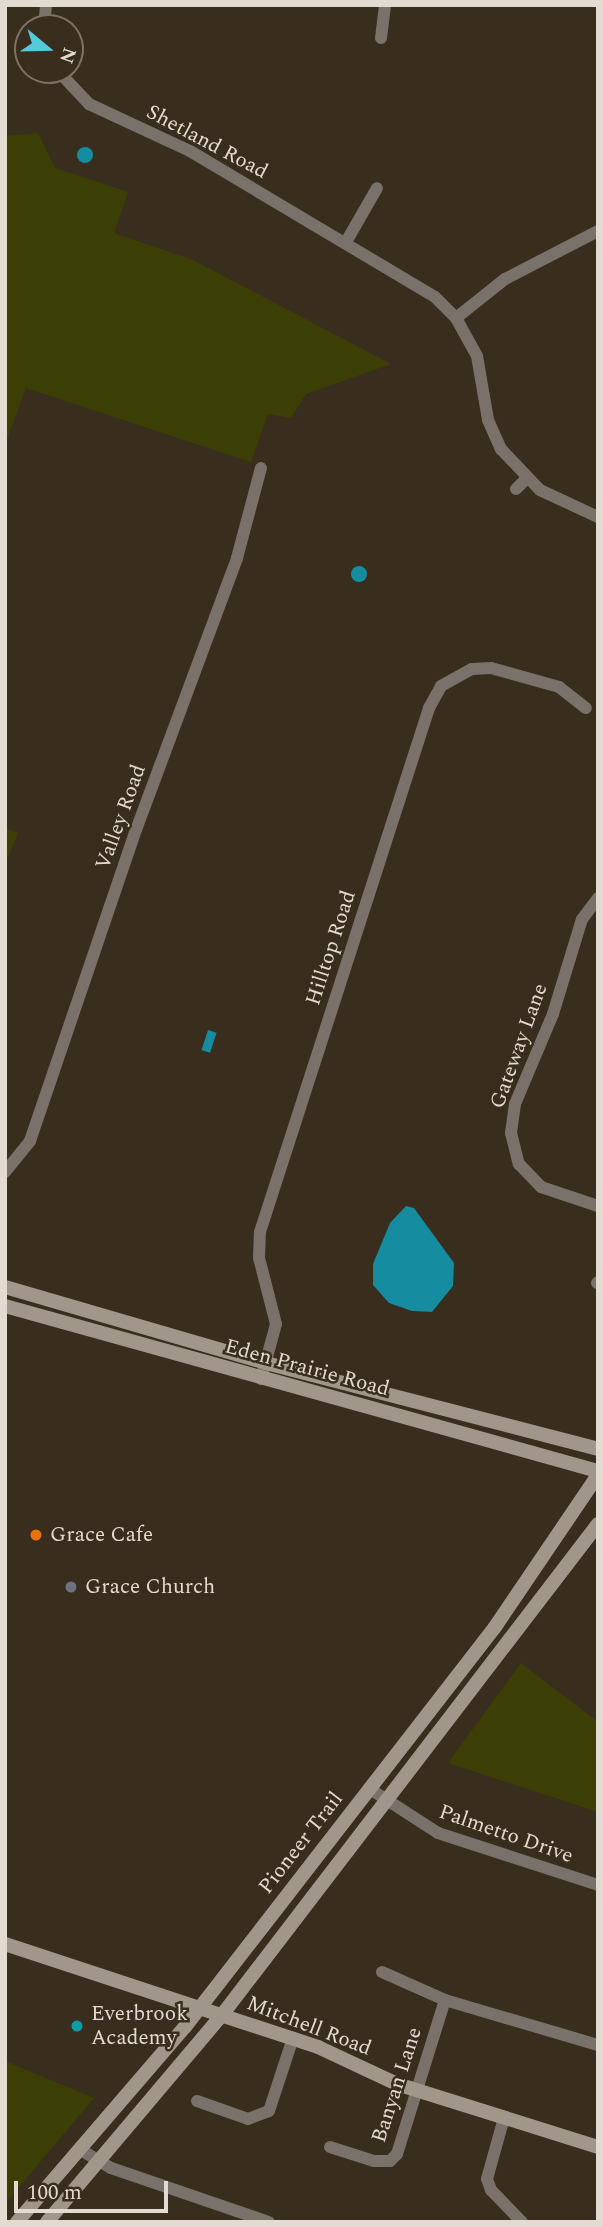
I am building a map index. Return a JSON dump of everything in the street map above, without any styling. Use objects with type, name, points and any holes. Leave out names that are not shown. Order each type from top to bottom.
[{"type":"main road","name":"Eden Prairie Road","points":[[5,1287],[266,1363],[598,1450]]},
{"type":"main road","name":"Eden Prairie Road","points":[[5,1306],[598,1473]]},
{"type":"main road","name":"Pioneer Trail","points":[[17,2222],[81,2150],[198,2009],[370,1788],[523,1588],[598,1473]]},
{"type":"main road","name":"Pioneer Trail","points":[[47,2222],[222,2015],[598,1524]]},
{"type":"main road","name":"Mitchell Road","points":[[5,1944],[293,2038],[420,2091],[598,2147]]},
{"type":"street","points":[[381,38],[385,5]]},
{"type":"street","name":"Shetland Road","points":[[70,84],[89,104],[190,151],[415,283],[456,318],[477,356],[493,435],[540,490],[598,517]]},
{"type":"street","points":[[346,242],[377,188]]},
{"type":"street","points":[[456,318],[505,279],[598,231]]},
{"type":"street","name":"Valley Road","points":[[5,1172],[30,1141],[136,830],[237,558],[261,468]]},
{"type":"street","points":[[516,488],[527,478]]},
{"type":"street","name":"Hilltop Road","points":[[261,1379],[276,1324],[259,1258],[260,1232],[429,708],[441,686],[451,679],[472,669],[491,668],[559,687],[586,708]]},
{"type":"street","name":"Gateway Lane","points":[[598,898],[582,919],[553,1014],[515,1104],[511,1133],[519,1164],[541,1187],[598,1206]]},
{"type":"street","name":"Palmetto Drive","points":[[370,1788],[387,1802],[448,1837],[598,1885]]},
{"type":"street","points":[[382,1972],[445,2000],[598,2045]]},
{"type":"street","name":"Banyan Lane","points":[[330,2147],[374,2161],[390,2161],[402,2145],[445,2000]]},
{"type":"street","points":[[197,2101],[248,2119],[270,2111],[293,2038]]},
{"type":"street","points":[[504,2118],[486,2179],[491,2190],[522,2222]]},
{"type":"street","points":[[81,2150],[100,2162],[241,2217],[269,2222]]},
{"type":"green space","points":[[38,133],[55,168],[128,192],[114,233],[193,260],[391,364],[306,394],[291,418],[268,414],[251,462],[26,388],[5,445],[5,136]]},
{"type":"green space","points":[[5,828],[18,833],[9,856],[5,854]]},
{"type":"green space","points":[[521,1663],[598,1722],[598,1812],[448,1763]]},
{"type":"green space","points":[[5,2061],[94,2098],[5,2204]]},
{"type":"water","points":[[85,147],[93,155],[85,163],[77,155]]},
{"type":"water","points":[[359,566],[367,574],[359,582],[351,574]]},
{"type":"water","points":[[208,1030],[217,1033],[210,1053],[202,1050]]},
{"type":"water","points":[[406,1206],[414,1208],[454,1263],[453,1286],[432,1312],[412,1311],[389,1303],[373,1285],[373,1264],[390,1223]]},
{"type":"place","name":"Grace Cafe","points":[[36,1535]]},
{"type":"place","name":"Grace Church","points":[[71,1587]]},
{"type":"place","name":"Everbrook Academy","points":[[77,2026]]}]
